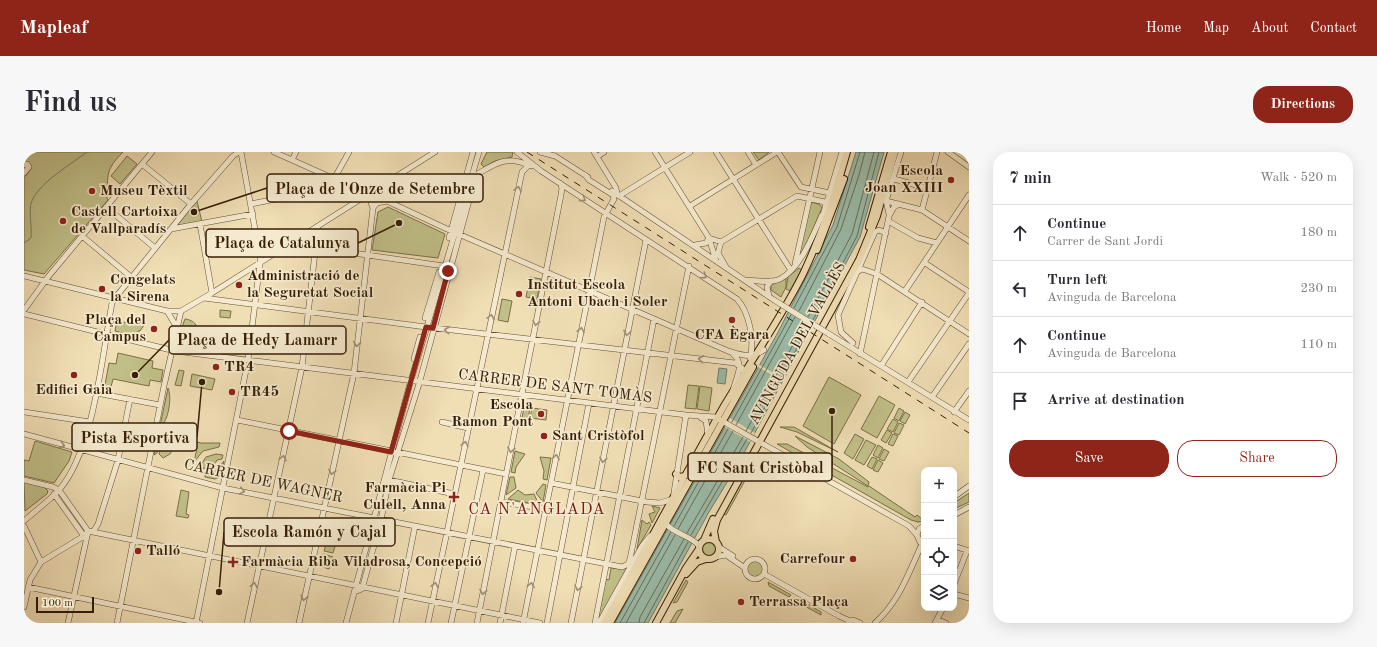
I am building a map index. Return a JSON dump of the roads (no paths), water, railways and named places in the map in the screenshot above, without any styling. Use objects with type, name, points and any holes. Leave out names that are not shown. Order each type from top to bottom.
[{"type":"main road","name":"AVINGUDA DEL VALLÈS","points":[[610,623],[667,525],[722,420],[734,401],[801,278],[847,152]]},
{"type":"main road","name":"AVINGUDA DEL VALLÈS","points":[[604,623],[654,530],[708,436],[722,420],[733,391],[745,372],[761,352],[806,274],[834,206],[847,152]]},
{"type":"main road","name":"AVINGUDA DEL VALLÈS","points":[[717,544],[714,531],[717,520],[757,441],[856,257],[867,233],[890,152]]},
{"type":"main road","name":"AVINGUDA DEL VALLÈS","points":[[704,540],[716,513],[854,272],[884,200],[895,152]]},
{"type":"main road","points":[[676,474],[679,477],[685,476]]},
{"type":"main road","points":[[656,623],[682,578],[686,568],[704,540],[711,539],[717,544],[718,554],[715,557],[706,558],[693,565],[682,578]]},
{"type":"main road","points":[[699,547],[700,554],[706,558]]},
{"type":"street","points":[[24,310],[45,281],[152,152]]},
{"type":"street","points":[[24,521],[59,490],[81,450],[90,422],[112,304],[115,298],[191,204],[233,156],[240,152],[253,214],[260,263],[248,360],[197,623],[28,587]]},
{"type":"street","points":[[274,152],[334,179],[371,192],[387,201],[453,231],[742,356],[751,356],[761,352]]},
{"type":"street","points":[[292,160],[296,152]]},
{"type":"street","points":[[334,179],[349,152]]},
{"type":"street","points":[[24,276],[167,311],[180,311],[204,298],[260,263],[434,152]]},
{"type":"street","points":[[343,623],[409,380],[453,231],[474,152]]},
{"type":"street","points":[[354,592],[362,589],[363,586],[390,480],[420,382],[433,328],[460,234],[479,152]]},
{"type":"street","points":[[517,152],[540,171]]},
{"type":"street","points":[[540,152],[555,156]]},
{"type":"street","points":[[549,152],[618,195],[771,298],[969,420]]},
{"type":"street","points":[[604,152],[595,154],[616,188],[618,195]]},
{"type":"street","points":[[655,152],[709,238],[716,261]]},
{"type":"street","points":[[618,195],[629,191],[690,152]]},
{"type":"street","points":[[716,152],[790,269]]},
{"type":"street","points":[[748,152],[756,165]]},
{"type":"street","points":[[690,206],[778,152],[801,187],[800,196]]},
{"type":"street","points":[[795,264],[820,152]]},
{"type":"street","name":"AVINGUDA DEL VALLÈS","points":[[771,281],[780,279],[795,264],[809,245],[831,195],[840,160],[847,152]]},
{"type":"street","name":"AVINGUDA DEL VALLÈS","points":[[884,200],[894,179],[901,152]]},
{"type":"street","points":[[922,210],[937,152]]},
{"type":"street","points":[[948,152],[969,167]]},
{"type":"street","points":[[204,298],[433,328],[736,363],[745,372],[751,356],[748,325],[741,304],[728,291],[646,240],[560,183],[529,165],[514,159],[486,168],[472,181],[453,231]]},
{"type":"street","points":[[24,165],[27,164],[29,167],[28,170],[24,172]]},
{"type":"street","points":[[142,164],[191,204]]},
{"type":"street","points":[[428,623],[504,253],[522,172],[529,165]]},
{"type":"street","points":[[524,622],[589,290],[606,214],[614,201],[614,197],[589,180],[585,175]]},
{"type":"street","points":[[894,179],[928,188]]},
{"type":"street","points":[[477,623],[561,195],[562,188],[560,183]]},
{"type":"street","points":[[801,187],[831,195],[834,206]]},
{"type":"street","points":[[616,188],[622,191],[629,191]]},
{"type":"street","points":[[881,188],[889,218],[918,238],[937,244]]},
{"type":"street","points":[[299,623],[354,373],[373,208],[371,192]]},
{"type":"street","points":[[251,204],[276,199],[312,196]]},
{"type":"street","points":[[727,268],[718,253],[721,242],[797,196],[825,202],[825,206]]},
{"type":"street","points":[[905,291],[969,196]]},
{"type":"street","points":[[884,200],[922,210],[948,228],[966,237],[969,241]]},
{"type":"street","points":[[373,208],[377,203],[387,201]]},
{"type":"street","points":[[860,354],[889,218],[894,207],[899,204]]},
{"type":"street","points":[[106,207],[155,248]]},
{"type":"street","points":[[171,229],[253,214]]},
{"type":"street","name":"AVINGUDA DEL VALLÈS","points":[[819,232],[822,215]]},
{"type":"street","points":[[200,224],[212,293]]},
{"type":"street","points":[[247,623],[258,566],[302,367],[317,248],[318,226]]},
{"type":"street","name":"AVINGUDA DEL VALLÈS","points":[[853,344],[841,332],[838,315],[854,272],[875,232],[879,230],[886,233]]},
{"type":"street","points":[[82,236],[131,277]]},
{"type":"street","points":[[694,245],[703,245],[709,238]]},
{"type":"street","points":[[709,238],[721,242]]},
{"type":"street","points":[[571,623],[631,309],[646,240]]},
{"type":"street","points":[[290,244],[368,254],[442,266]]},
{"type":"street","points":[[908,382],[969,292],[925,263]]},
{"type":"street","points":[[642,501],[689,266]]},
{"type":"street","points":[[854,272],[862,269],[877,274],[969,334]]},
{"type":"street","points":[[744,279],[771,281],[767,287],[771,298]]},
{"type":"street","points":[[881,366],[922,302]]},
{"type":"street","points":[[167,311],[176,326]]},
{"type":"street","points":[[117,623],[132,541],[180,311]]},
{"type":"street","name":"CARRER DE SANT TOMÀS","points":[[24,314],[171,350],[722,420]]},
{"type":"street","points":[[595,623],[654,319]]},
{"type":"street","points":[[932,397],[969,344]]},
{"type":"street","points":[[728,350],[737,358],[739,366],[733,391]]},
{"type":"street","name":"AVINGUDA DEL VALLÈS","points":[[734,401],[745,379],[745,372]]},
{"type":"street","points":[[954,412],[969,391]]},
{"type":"street","points":[[96,393],[160,405]]},
{"type":"street","points":[[68,623],[84,547],[91,532],[98,524],[118,460],[130,399]]},
{"type":"street","points":[[547,623],[589,403]]},
{"type":"street","points":[[24,412],[90,422]]},
{"type":"street","points":[[551,483],[642,501],[660,503],[673,499],[686,415]]},
{"type":"street","points":[[697,416],[706,421],[708,436]]},
{"type":"street","points":[[237,420],[338,442],[506,474]]},
{"type":"street","points":[[722,420],[909,526],[921,541]]},
{"type":"street","points":[[442,422],[468,428]]},
{"type":"street","name":"CARRER DE WAGNER","points":[[24,434],[223,488],[622,567],[628,564],[630,559],[642,501]]},
{"type":"street","points":[[451,623],[483,470]]},
{"type":"street","points":[[24,480],[59,490],[91,532],[402,594],[524,622],[540,623]]},
{"type":"street","points":[[390,480],[454,494]]},
{"type":"street","points":[[957,495],[969,486]]},
{"type":"street","points":[[54,494],[84,536]]},
{"type":"street","points":[[501,502],[546,509]]},
{"type":"street","points":[[957,513],[969,507]]},
{"type":"street","points":[[663,516],[667,525],[694,541],[699,547]]},
{"type":"street","points":[[24,526],[41,562]]},
{"type":"street","points":[[396,623],[415,526]]},
{"type":"street","points":[[909,526],[921,526]]},
{"type":"street","points":[[917,535],[921,529]]},
{"type":"street","name":"AVINGUDA DEL VALLÈS","points":[[599,623],[642,546],[654,530]]},
{"type":"street","points":[[24,607],[30,580],[41,562],[91,532]]},
{"type":"street","points":[[74,542],[84,547]]},
{"type":"street","points":[[717,544],[740,561],[748,562],[757,560],[762,562],[765,568],[764,574],[760,578],[750,579],[746,574],[745,568],[748,562]]},
{"type":"street","points":[[500,623],[515,546]]},
{"type":"street","points":[[957,547],[968,551],[957,577]]},
{"type":"street","points":[[868,623],[876,622],[888,610],[895,600],[921,548]]},
{"type":"street","points":[[715,557],[726,556],[745,568]]},
{"type":"street","points":[[764,574],[849,622],[864,623]]},
{"type":"street","points":[[346,623],[354,592],[354,585]]},
{"type":"street","points":[[957,595],[969,598]]},
{"type":"street","points":[[941,611],[936,621],[946,623]]},
{"type":"street","points":[[839,616],[843,623]]},
{"type":"water","points":[[856,152],[884,152],[860,237],[737,466],[709,512],[648,623],[615,623],[777,334],[833,225]]},
{"type":"water","points":[[719,368],[727,369],[725,384],[717,383]]},
{"type":"waterway","points":[[24,243],[31,238],[30,208],[39,189],[64,168],[87,152]]},
{"type":"railway","points":[[527,152],[969,433]]},
{"type":"place","name":"Escola Joan XXIII","points":[[951,180]]},
{"type":"place","name":"Museu Tèxtil","points":[[92,191]]},
{"type":"place","name":"Plaça de l'Onze de Setembre","points":[[194,212]]},
{"type":"place","name":"Castell Cartoixa de Vallparadís","points":[[63,221]]},
{"type":"place","name":"Plaça de Catalunya","points":[[399,223]]},
{"type":"place","name":"Administració de la Seguretat Social","points":[[239,285]]},
{"type":"place","name":"Congelats la Sirena","points":[[102,289]]},
{"type":"place","name":"Institut Escola Antoni Ubach i Soler","points":[[519,294]]},
{"type":"place","name":"CFA Ègara","points":[[732,320]]},
{"type":"place","name":"Plaça del Campus","points":[[154,329]]},
{"type":"place","name":"TR4","points":[[216,367]]},
{"type":"place","name":"Edifici Gaia","points":[[74,375]]},
{"type":"place","name":"Plaça de Hedy Lamarr","points":[[135,375]]},
{"type":"place","name":"Pista Esportiva","points":[[202,382]]},
{"type":"place","name":"TR45","points":[[232,392]]},
{"type":"place","name":"FC Sant Cristòbal","points":[[832,411]]},
{"type":"place","name":"Escola Ramon Pont","points":[[541,414]]},
{"type":"place","name":"Sant Cristòfol","points":[[544,436]]},
{"type":"place","name":"Farmàcia Pi Culell, Anna","points":[[454,497]]},
{"type":"place","name":"Talló","points":[[138,551]]},
{"type":"place","name":"Carrefour","points":[[853,559]]},
{"type":"place","name":"Farmàcia Riba Viladrosa, Concepció","points":[[233,562]]},
{"type":"place","name":"Escola Ramón y Cajal","points":[[219,592]]},
{"type":"place","name":"Terrassa Plaça","points":[[741,602]]},
{"type":"district","name":"CA N'ANGLADA","points":[[537,510]]}]
